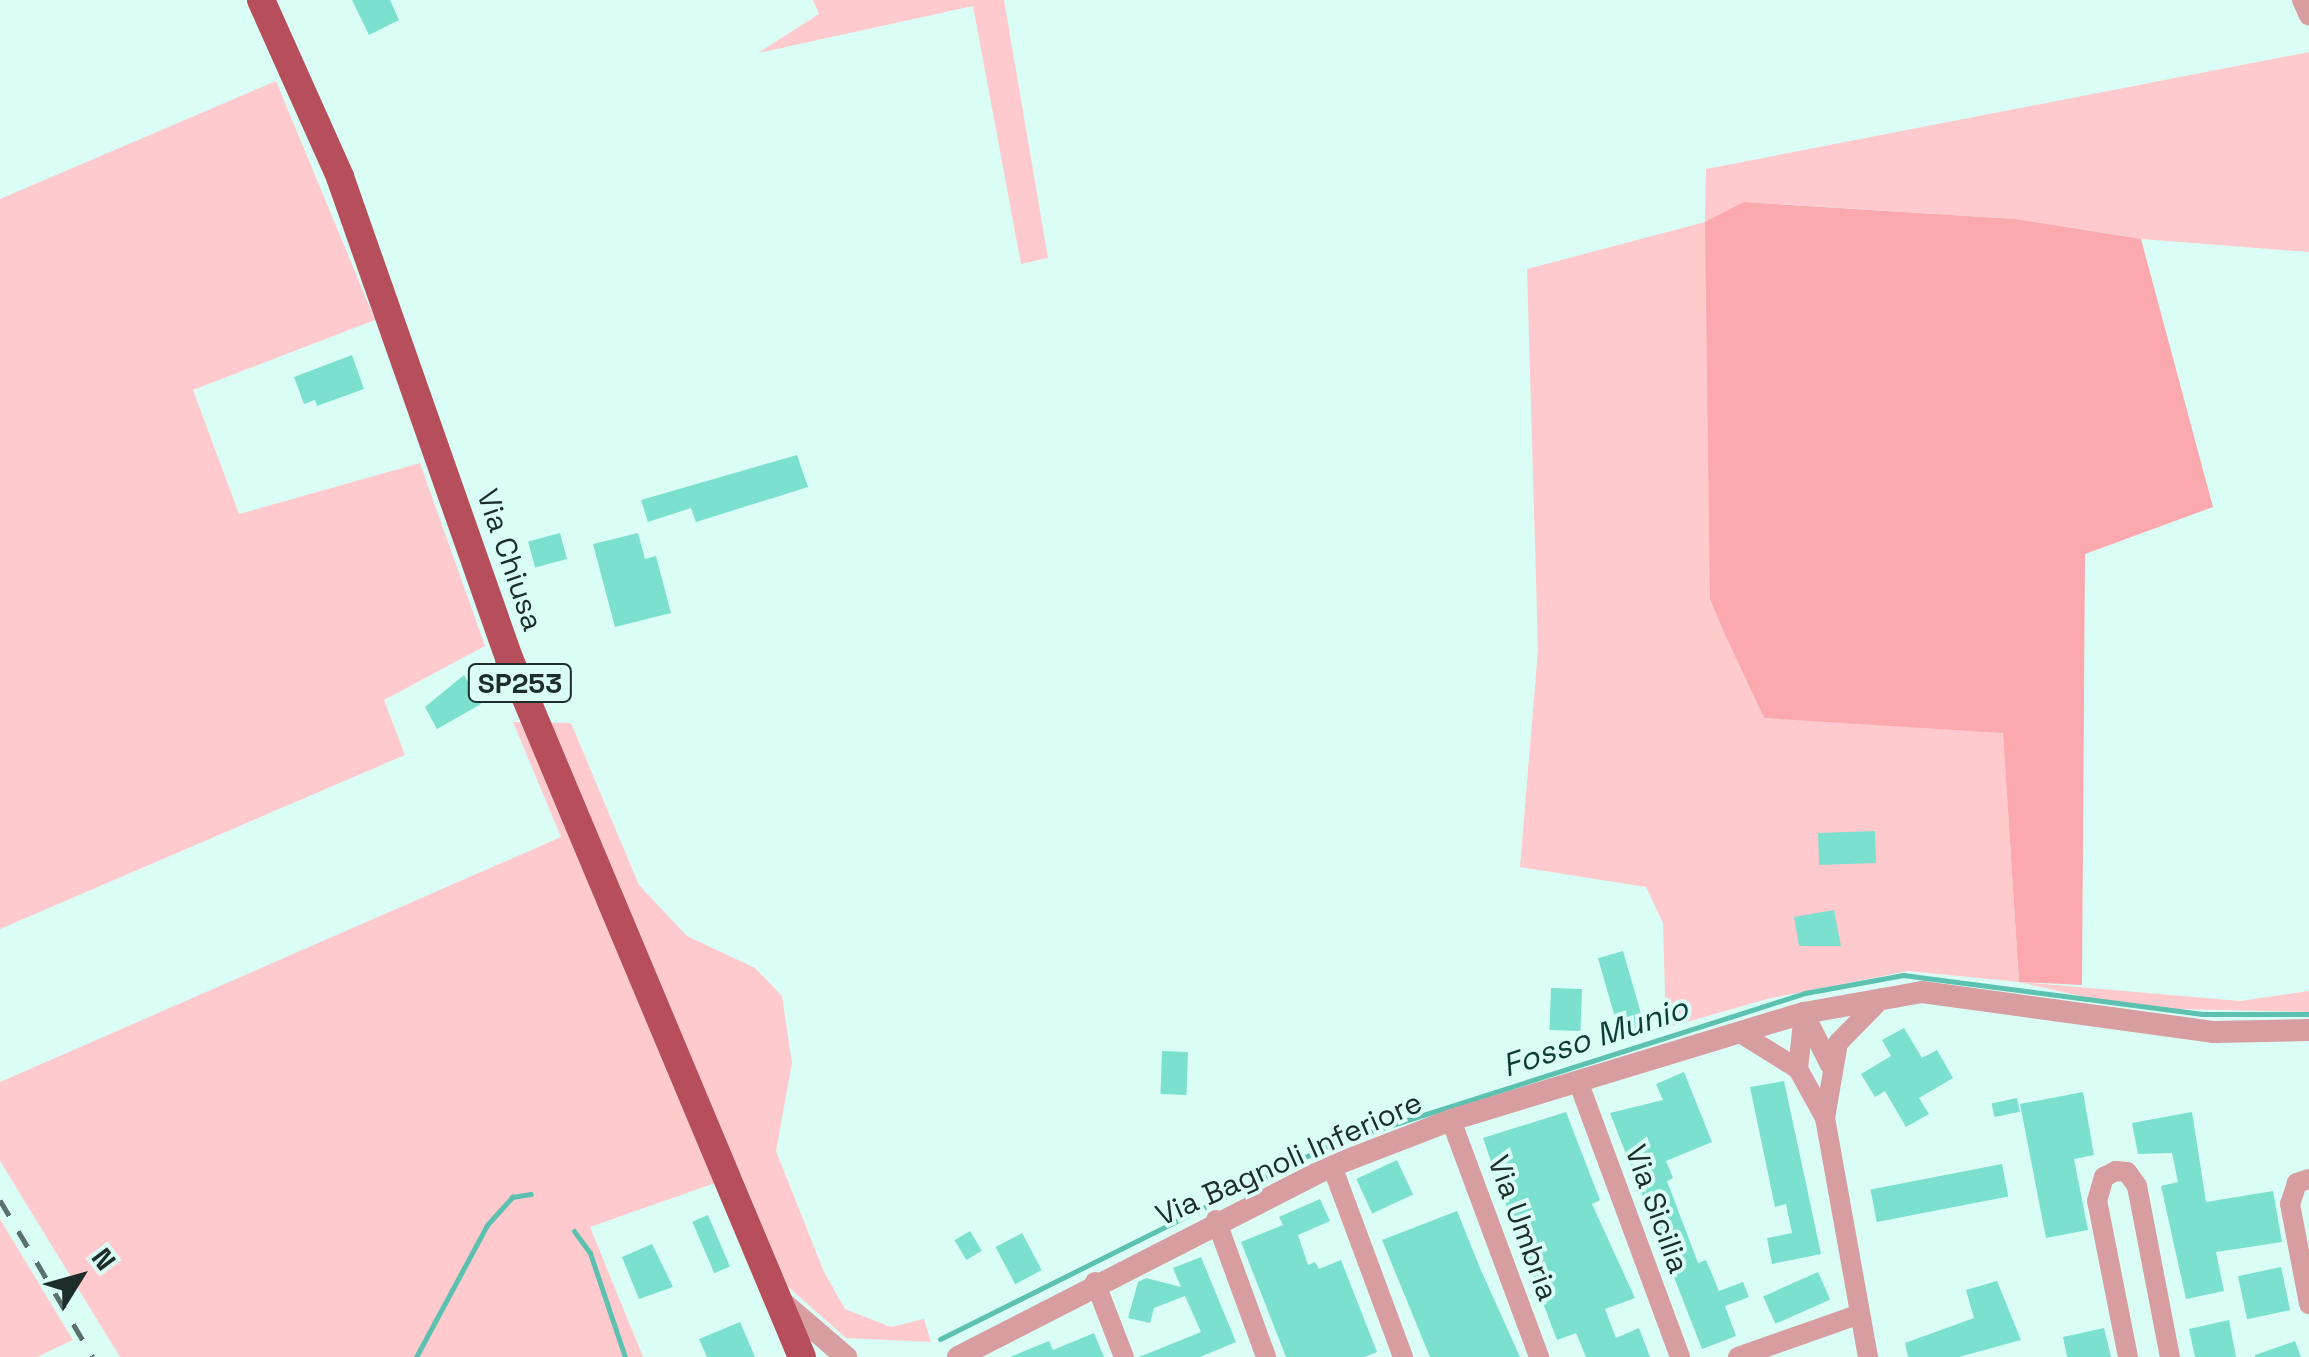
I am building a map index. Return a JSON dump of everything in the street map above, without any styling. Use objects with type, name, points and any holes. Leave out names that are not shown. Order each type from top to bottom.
[{"type":"main road","name":"Via Chiusa","points":[[262,0],[340,177],[509,658],[802,1357]]},
{"type":"street","points":[[2302,0],[2309,16]]},
{"type":"street","name":"Via Bagnoli Inferiore","points":[[958,1357],[985,1351],[1096,1282],[1332,1166],[1451,1120],[1804,1013],[1884,996],[1964,995],[2214,1032],[2309,1030]]},
{"type":"street","points":[[1830,1067],[1856,1017],[1884,996]]},
{"type":"street","points":[[1804,1013],[1823,1040],[1830,1067],[1826,1118],[1868,1357]]},
{"type":"street","points":[[1798,1069],[1804,1013]]},
{"type":"street","points":[[1742,1034],[1798,1069],[1826,1118]]},
{"type":"street","name":"Via Sicilia","points":[[1578,1081],[1680,1357]]},
{"type":"street","name":"Via Umbria","points":[[1451,1120],[1539,1357]]},
{"type":"street","points":[[1332,1166],[1403,1357]]},
{"type":"street","points":[[2128,1357],[2098,1201],[2104,1177],[2116,1171],[2127,1172],[2137,1186],[2170,1357]]},
{"type":"street","points":[[2309,1178],[2297,1183],[2290,1204],[2309,1304]]},
{"type":"street","points":[[1216,1220],[1266,1357]]},
{"type":"street","points":[[1096,1282],[1124,1357]]},
{"type":"street","points":[[778,1298],[846,1357]]},
{"type":"street","points":[[1738,1357],[1860,1314]]},
{"type":"shaded area","points":[[813,0],[1004,0],[1048,258],[1021,264],[973,6],[758,53],[819,14]]},
{"type":"shaded area","points":[[2309,52],[2309,252],[2141,239],[2016,219],[1745,202],[1726,637],[1764,718],[2003,732],[2019,982],[1908,971],[1767,999],[1666,1028],[1663,923],[1646,887],[1520,867],[1538,650],[1527,269],[1705,222],[1706,169]]},
{"type":"shaded area","points":[[276,81],[375,320],[193,390],[239,514],[420,463],[485,646],[384,700],[405,755],[0,929],[0,199]]},
{"type":"shaded area","points":[[1744,202],[2016,219],[2141,239],[2213,507],[2085,554],[2082,985],[2019,982],[2003,733],[1764,718],[1726,637],[1710,599],[1705,222]]},
{"type":"shaded area","points":[[513,722],[571,723],[639,885],[687,936],[755,968],[782,996],[792,1063],[776,1151],[824,1272],[845,1309],[891,1327],[924,1319],[931,1342],[846,1338],[786,1285],[741,1174],[590,1227],[643,1357],[120,1357],[0,1161],[0,1082],[561,837]]},
{"type":"shaded area","points":[[2019,982],[2240,1001],[2309,991],[2309,1012],[2133,1008]]},
{"type":"shaded area","points":[[0,1219],[73,1340],[37,1357],[0,1357]]},
{"type":"building","points":[[352,0],[390,0],[399,20],[369,35]]},
{"type":"building","points":[[352,355],[364,389],[317,406],[315,400],[304,404],[294,377]]},
{"type":"building","points":[[797,455],[808,487],[696,522],[691,508],[648,522],[641,500]]},
{"type":"building","points":[[560,533],[567,559],[535,568],[528,542]]},
{"type":"building","points":[[638,533],[645,559],[656,556],[671,613],[615,627],[593,544]]},
{"type":"building","points":[[464,675],[481,704],[437,729],[425,707]]},
{"type":"building","points":[[1875,831],[1876,863],[1819,865],[1818,833]]},
{"type":"building","points":[[1834,910],[1841,946],[1799,946],[1794,917]]},
{"type":"building","points":[[1623,951],[1646,1030],[1621,1037],[1598,958]]},
{"type":"building","points":[[1551,988],[1582,989],[1581,1031],[1550,1030]]},
{"type":"building","points":[[1904,1028],[1922,1058],[1937,1050],[1953,1078],[1919,1098],[1929,1114],[1906,1127],[1885,1091],[1875,1097],[1861,1074],[1891,1056],[1882,1040]]},
{"type":"building","points":[[1162,1051],[1188,1052],[1186,1095],[1160,1094]]},
{"type":"building","points":[[1684,1072],[1712,1142],[1666,1161],[1673,1178],[1667,1181],[1698,1263],[1706,1260],[1719,1291],[1743,1282],[1749,1297],[1725,1306],[1736,1336],[1702,1349],[1610,1113],[1663,1100],[1656,1084]]},
{"type":"building","points":[[1784,1081],[1821,1254],[1772,1264],[1767,1238],[1792,1233],[1786,1204],[1775,1207],[1750,1087]]},
{"type":"building","points":[[2083,1092],[2094,1155],[2074,1159],[2088,1230],[2046,1238],[2020,1104]]},
{"type":"building","points":[[2017,1098],[2020,1112],[1994,1117],[1992,1103]]},
{"type":"building","points":[[1566,1112],[1600,1200],[1592,1204],[1635,1298],[1605,1309],[1616,1338],[1639,1328],[1650,1357],[1586,1357],[1576,1333],[1557,1340],[1502,1194],[1483,1138]]},
{"type":"building","points":[[2192,1112],[2206,1202],[2273,1191],[2282,1242],[2216,1252],[2224,1291],[2186,1299],[2161,1186],[2178,1182],[2172,1153],[2138,1154],[2132,1123]]},
{"type":"building","points":[[1397,1160],[1413,1194],[1372,1213],[1356,1179]]},
{"type":"building","points":[[2002,1164],[2008,1196],[1877,1222],[1870,1190]]},
{"type":"building","points":[[1320,1199],[1330,1221],[1298,1235],[1308,1265],[1315,1262],[1319,1269],[1341,1260],[1377,1352],[1365,1357],[1286,1357],[1241,1242],[1283,1225],[1279,1217]]},
{"type":"building","points":[[1457,1211],[1520,1357],[1430,1357],[1382,1240]]},
{"type":"building","points":[[708,1215],[730,1267],[714,1273],[692,1222]]},
{"type":"building","points":[[970,1231],[982,1251],[966,1260],[955,1240]]},
{"type":"building","points":[[1022,1233],[1042,1270],[1015,1284],[996,1247]]},
{"type":"building","points":[[652,1244],[673,1287],[639,1299],[622,1257]]},
{"type":"building","points":[[1201,1257],[1236,1342],[1200,1357],[1139,1357],[1201,1332],[1185,1296],[1154,1308],[1150,1323],[1128,1318],[1138,1282],[1146,1278],[1181,1287],[1173,1268]]},
{"type":"building","points":[[2281,1267],[2290,1310],[2247,1319],[2238,1276]]},
{"type":"building","points":[[1818,1272],[1830,1299],[1775,1324],[1763,1296]]},
{"type":"building","points":[[1997,1281],[2021,1340],[1959,1357],[1908,1357],[1905,1343],[1974,1318],[1966,1290]]},
{"type":"building","points":[[2229,1320],[2236,1357],[2195,1357],[2189,1329]]},
{"type":"building","points":[[740,1322],[755,1357],[707,1357],[699,1339]]},
{"type":"building","points":[[2104,1328],[2111,1357],[2067,1357],[2063,1337]]},
{"type":"building","points":[[1094,1333],[1104,1357],[1010,1357],[1049,1341],[1053,1350]]},
{"type":"building","points":[[2295,1341],[2301,1357],[2255,1357],[2255,1355]]},
{"type":"waterway","name":"Fosso Munio","points":[[940,1339],[1329,1145],[1805,993],[1903,975],[2202,1014],[2309,1014]]},
{"type":"waterway","name":"Fosso Munio","points":[[416,1357],[487,1225],[512,1197],[531,1194]]},
{"type":"waterway","name":"Fosso Munio","points":[[574,1231],[590,1253],[625,1357]]},
{"type":"railway","points":[[0,1200],[93,1357]]}]
